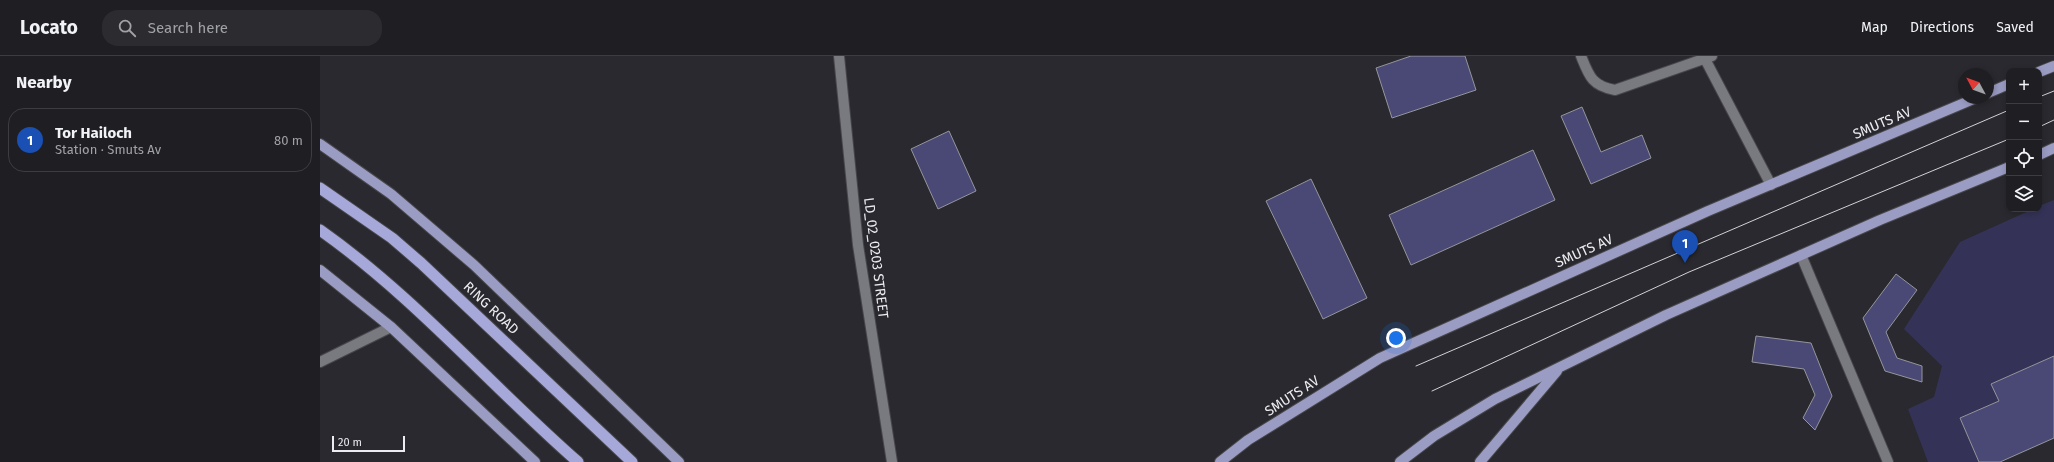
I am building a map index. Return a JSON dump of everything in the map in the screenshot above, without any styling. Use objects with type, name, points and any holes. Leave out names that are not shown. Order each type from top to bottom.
[{"type":"highway","name":"RING ROAD","points":[[320,188],[392,238],[421,263],[632,462]]},
{"type":"highway","points":[[320,230],[349,250],[450,340],[535,424],[578,462]]},
{"type":"main road","points":[[2042,71],[2054,66]]},
{"type":"main road","points":[[1994,90],[2006,85]]},
{"type":"main road","name":"SMUTS AV","points":[[1220,462],[1248,440],[1380,358],[1708,211],[1962,104]]},
{"type":"main road","points":[[320,144],[391,194],[474,265],[679,462]]},
{"type":"main road","points":[[2042,153],[2054,148]]},
{"type":"main road","points":[[1400,462],[1434,436],[1495,399],[1666,315],[1880,220],[2006,168]]},
{"type":"main road","points":[[320,270],[391,327],[535,462]]},
{"type":"main road","points":[[1480,462],[1559,368]]},
{"type":"street","name":"LD_02_0203 STREET","points":[[838,56],[858,245],[892,462]]},
{"type":"street","points":[[1580,56],[1588,75],[1601,87],[1615,90],[1709,58],[1771,185]]},
{"type":"street","points":[[1802,255],[1888,462]]},
{"type":"street","points":[[320,362],[391,327]]},
{"type":"shaded area","points":[[2054,200],[2054,356],[1992,384],[1999,401],[1960,418],[1979,462],[1928,462],[1908,409],[1934,397],[1942,366],[1904,329],[1960,242],[2026,212],[2042,212],[2042,205]]},
{"type":"building","points":[[1411,56],[1465,56],[1476,90],[1392,118],[1376,68]]},
{"type":"building","points":[[1582,107],[1601,152],[1642,135],[1651,158],[1591,184],[1561,116]]},
{"type":"building","points":[[949,131],[976,191],[938,209],[911,149]]},
{"type":"building","points":[[1533,150],[1555,200],[1411,265],[1389,215]]},
{"type":"building","points":[[1311,179],[1367,298],[1323,319],[1266,201]]},
{"type":"building","points":[[1896,274],[1917,290],[1886,332],[1897,358],[1922,366],[1922,382],[1885,371],[1863,318]]},
{"type":"building","points":[[1756,336],[1811,343],[1832,396],[1815,430],[1803,418],[1815,395],[1804,369],[1752,362]]},
{"type":"building","points":[[2054,356],[2054,438],[2000,462],[1979,462],[1960,418],[1999,401],[1991,384]]},
{"type":"tram line","points":[[2042,96],[2054,91]]},
{"type":"tram line","points":[[1416,366],[2006,111]]},
{"type":"tram line","points":[[2042,126],[2054,120]]},
{"type":"tram line","points":[[1432,391],[1689,272],[2007,140]]},
{"type":"place","name":"Tor Hailoch","points":[[1685,263]]}]
